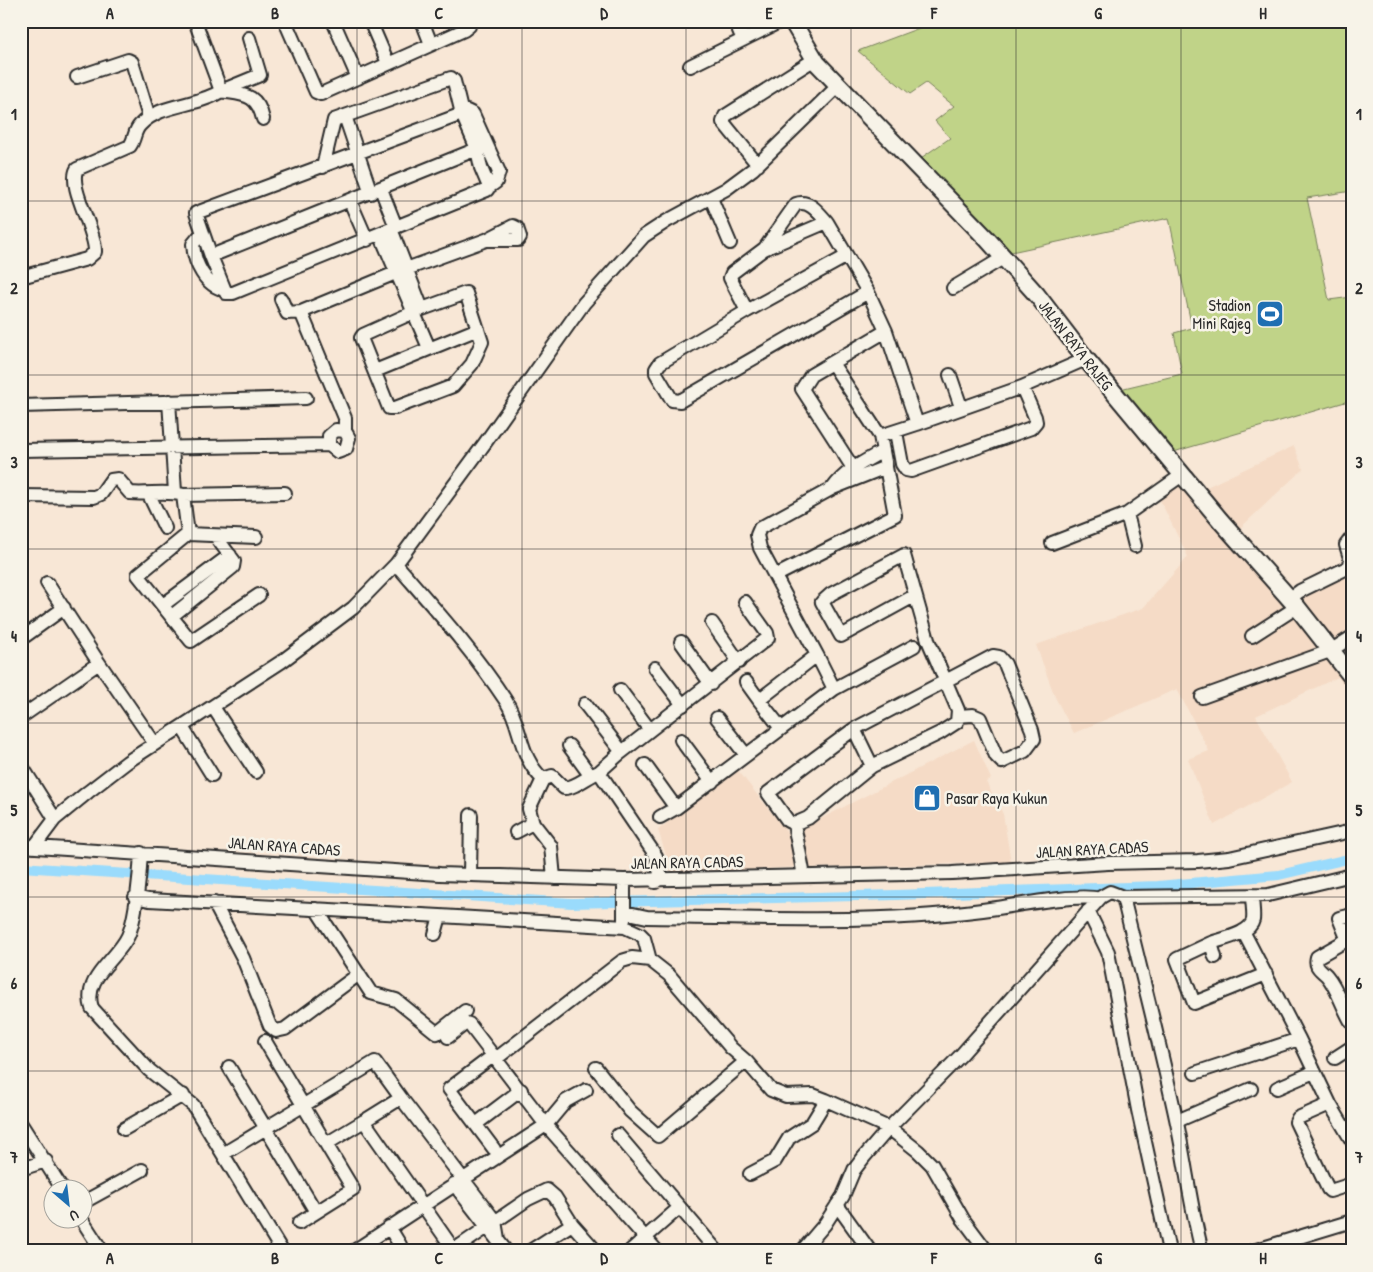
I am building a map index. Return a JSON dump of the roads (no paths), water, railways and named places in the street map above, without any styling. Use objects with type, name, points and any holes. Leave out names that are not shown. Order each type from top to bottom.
[{"type":"main road","name":"JALAN RAYA RAJEG","points":[[792,21],[815,59],[838,86],[968,218],[1037,295],[1086,359],[1182,475],[1293,603],[1352,677]]},
{"type":"street","points":[[195,21],[221,91]]},
{"type":"street","points":[[285,21],[318,94],[464,30],[469,26],[468,21]]},
{"type":"street","points":[[333,21],[358,78]]},
{"type":"street","points":[[370,21],[388,64]]},
{"type":"street","points":[[422,21],[431,44]]},
{"type":"street","points":[[735,21],[743,40]]},
{"type":"street","points":[[690,66],[781,21]]},
{"type":"street","points":[[21,277],[92,256],[95,246],[75,185],[74,174],[82,166],[130,146],[138,126],[149,117],[169,109],[210,98],[221,91],[260,75],[249,38]]},
{"type":"street","points":[[758,165],[723,122],[725,116],[815,59]]},
{"type":"street","points":[[78,77],[128,60],[132,62],[149,117]]},
{"type":"street","points":[[323,167],[334,120],[450,78],[454,81],[462,113],[477,149],[481,168],[489,187]]},
{"type":"street","points":[[28,846],[55,819],[127,762],[281,662],[353,608],[396,564],[584,303],[644,236],[667,220],[711,198],[758,165],[838,86]]},
{"type":"street","points":[[221,91],[251,97],[257,101],[263,119]]},
{"type":"street","points":[[467,111],[473,114],[499,172],[496,182],[484,192],[228,294],[211,256],[196,213],[359,154],[462,113],[467,111]]},
{"type":"street","points":[[345,116],[359,154],[376,191],[418,310],[429,348]]},
{"type":"street","points":[[211,256],[477,149]]},
{"type":"street","points":[[711,198],[730,243]]},
{"type":"street","points":[[350,201],[367,240]]},
{"type":"street","points":[[764,250],[796,204],[805,203],[815,209],[827,222],[868,292],[886,331],[918,424]]},
{"type":"street","points":[[747,311],[730,278],[736,269],[764,250],[827,222]]},
{"type":"street","points":[[202,233],[192,244],[196,263],[212,284],[218,289],[225,290]]},
{"type":"street","points":[[280,299],[287,313],[302,312],[486,240]]},
{"type":"street","points":[[847,256],[747,311],[657,366],[656,373],[672,400],[680,401],[868,292]]},
{"type":"street","points":[[953,288],[1003,258]]},
{"type":"street","points":[[466,293],[478,329],[481,346],[472,364],[450,388],[389,408],[361,338],[363,335],[418,310],[466,293]]},
{"type":"street","points":[[21,450],[329,445],[338,452],[346,449],[350,442],[344,431],[345,418],[302,312]]},
{"type":"street","points":[[375,371],[478,329]]},
{"type":"street","points":[[853,468],[802,389],[804,382],[811,375],[886,331]]},
{"type":"street","points":[[880,436],[1022,387],[1086,359]]},
{"type":"street","points":[[775,576],[895,515],[880,436],[832,363]]},
{"type":"street","points":[[950,375],[961,408]]},
{"type":"street","points":[[896,432],[902,464],[906,470],[911,471],[1032,428],[1036,422],[1036,417],[1022,387]]},
{"type":"street","points":[[21,406],[306,398]]},
{"type":"street","points":[[169,401],[172,448],[179,494],[188,534]]},
{"type":"street","points":[[329,445],[328,440],[332,432],[344,431]]},
{"type":"street","points":[[833,488],[841,477],[853,468],[883,451]]},
{"type":"street","points":[[834,689],[758,543],[757,535],[760,528],[833,488],[886,467]]},
{"type":"street","points":[[1052,543],[1127,514],[1182,475]]},
{"type":"street","points":[[21,496],[94,497],[101,494],[111,480],[118,479],[130,493],[149,495],[285,493]]},
{"type":"street","points":[[149,495],[165,528]]},
{"type":"street","points":[[1127,514],[1136,546]]},
{"type":"street","points":[[256,536],[188,534],[138,574],[138,577],[193,641],[259,595]]},
{"type":"street","points":[[172,616],[233,566],[234,561],[216,536]]},
{"type":"street","points":[[1252,636],[1293,603],[1300,591],[1348,568],[1351,561],[1346,545],[1352,537]]},
{"type":"street","points":[[163,605],[230,555]]},
{"type":"street","points":[[914,596],[841,636],[822,602],[831,594],[904,555],[914,596],[928,640],[946,680],[959,716],[957,722],[940,733],[872,766],[808,818],[794,824],[788,821],[768,793],[854,729],[946,680],[987,658],[993,656],[999,657],[1009,672],[1032,730],[1034,740],[1025,750],[1002,762],[996,756],[980,718],[973,715],[959,716]]},
{"type":"street","points":[[396,564],[438,613],[506,701],[526,759],[543,779]]},
{"type":"street","points":[[47,583],[98,663],[155,744]]},
{"type":"street","points":[[554,878],[551,846],[534,823],[529,808],[543,779],[552,776],[564,788],[568,788],[595,774],[768,638],[767,633],[745,602]]},
{"type":"street","points":[[21,639],[64,608]]},
{"type":"street","points":[[712,623],[739,662]]},
{"type":"street","points":[[1202,697],[1330,651],[1352,637]]},
{"type":"street","points":[[681,642],[711,684]]},
{"type":"street","points":[[660,817],[676,808],[739,763],[746,755],[834,689],[914,646]]},
{"type":"street","points":[[759,700],[817,655]]},
{"type":"street","points":[[21,717],[98,663]]},
{"type":"street","points":[[655,668],[683,704]]},
{"type":"street","points":[[746,682],[781,728]]},
{"type":"street","points":[[620,690],[650,730]]},
{"type":"street","points":[[585,704],[622,752]]},
{"type":"street","points":[[213,707],[256,772]]},
{"type":"street","points":[[717,718],[746,755]]},
{"type":"street","points":[[182,728],[212,776]]},
{"type":"street","points":[[854,729],[872,766]]},
{"type":"street","points":[[681,740],[712,782]]},
{"type":"street","points":[[569,746],[595,774],[656,856],[661,878],[624,899]]},
{"type":"street","points":[[21,765],[55,819]]},
{"type":"street","points":[[645,765],[676,808]]},
{"type":"street","points":[[470,875],[471,815]]},
{"type":"street","points":[[516,832],[534,823]]},
{"type":"street","points":[[794,824],[804,876]]},
{"type":"street","name":"JALAN RAYA CADAS","points":[[28,846],[140,859],[579,879],[952,873],[1108,863],[1198,861],[1229,858],[1352,831]]},
{"type":"street","points":[[140,859],[132,927],[128,936],[92,984],[90,1000],[94,1011],[149,1070],[193,1104],[282,1251]]},
{"type":"street","points":[[802,1251],[815,1246],[854,1170],[889,1128],[961,1056],[1102,896],[1110,892],[1123,897],[1252,896],[1310,886],[1352,875]]},
{"type":"street","points":[[579,879],[584,884],[624,899],[647,917],[807,918],[951,915],[1050,900],[1102,896]]},
{"type":"street","points":[[136,892],[214,903],[625,927],[644,938],[650,960]]},
{"type":"street","points":[[1252,896],[1253,920],[1243,931],[1177,959],[1194,1003],[1266,974]]},
{"type":"street","points":[[1123,897],[1177,1121],[1189,1182],[1192,1212],[1202,1251]]},
{"type":"street","points":[[624,899],[625,927]]},
{"type":"street","points":[[214,903],[243,958],[270,1026],[276,1031],[285,1029],[359,974]]},
{"type":"street","points":[[316,909],[371,993],[396,1000],[437,1033],[465,1011]]},
{"type":"street","points":[[1088,911],[1108,952],[1138,1110],[1169,1251]]},
{"type":"street","points":[[1352,915],[1339,918],[1347,938],[1345,941],[1317,957],[1316,960],[1321,972],[1330,980],[1352,1023]]},
{"type":"street","points":[[436,934],[440,916]]},
{"type":"street","points":[[1243,931],[1299,1039],[1330,1104],[1352,1141]]},
{"type":"street","points":[[1211,943],[1216,957]]},
{"type":"street","points":[[494,1149],[449,1089],[496,1057],[622,961],[632,958],[650,960],[669,974],[731,1048],[746,1061],[771,1090],[786,1096],[813,1095],[826,1100],[889,1128],[918,1151],[932,1165],[964,1219],[986,1251]]},
{"type":"street","points":[[448,1037],[466,1022],[469,1023],[546,1125],[657,1251]]},
{"type":"street","points":[[1195,1073],[1299,1039]]},
{"type":"street","points":[[265,1042],[354,1189],[299,1223]]},
{"type":"street","points":[[1335,1058],[1352,1047]]},
{"type":"street","points":[[596,1068],[630,1111],[658,1136],[746,1061]]},
{"type":"street","points":[[223,1154],[375,1062],[490,1224],[506,1251]]},
{"type":"street","points":[[229,1067],[316,1212]]},
{"type":"street","points":[[1277,1088],[1314,1072]]},
{"type":"street","points":[[1177,1121],[1251,1089]]},
{"type":"street","points":[[476,1124],[521,1090]]},
{"type":"street","points":[[354,1251],[546,1125],[566,1101],[586,1090]]},
{"type":"street","points":[[124,1129],[183,1095]]},
{"type":"street","points":[[326,1144],[401,1098]]},
{"type":"street","points":[[750,1174],[775,1161],[789,1138],[812,1123],[826,1100]]},
{"type":"street","points":[[1330,1104],[1298,1118],[1296,1122],[1328,1189],[1330,1191],[1352,1184]]},
{"type":"street","points":[[364,1121],[454,1250],[542,1190],[547,1190],[555,1197],[572,1224],[596,1251]]},
{"type":"street","points":[[21,1124],[58,1180]]},
{"type":"street","points":[[618,1135],[717,1251]]},
{"type":"street","points":[[21,1168],[46,1161]]},
{"type":"street","points":[[92,1198],[142,1170]]},
{"type":"street","points":[[837,1206],[870,1251]]},
{"type":"street","points":[[630,1251],[679,1208]]},
{"type":"street","points":[[1259,1250],[1296,1245],[1352,1221]]},
{"type":"street","points":[[530,1251],[572,1224]]},
{"type":"street","points":[[389,1227],[400,1245]]},
{"type":"street","points":[[88,1230],[102,1251]]},
{"type":"waterway","points":[[21,867],[572,903],[1158,886],[1279,875],[1352,858]]},
{"type":"place","name":"Stadion Mini Rajeg","points":[[1270,314]]},
{"type":"place","name":"Pasar Raya Kukun","points":[[927,798]]}]
